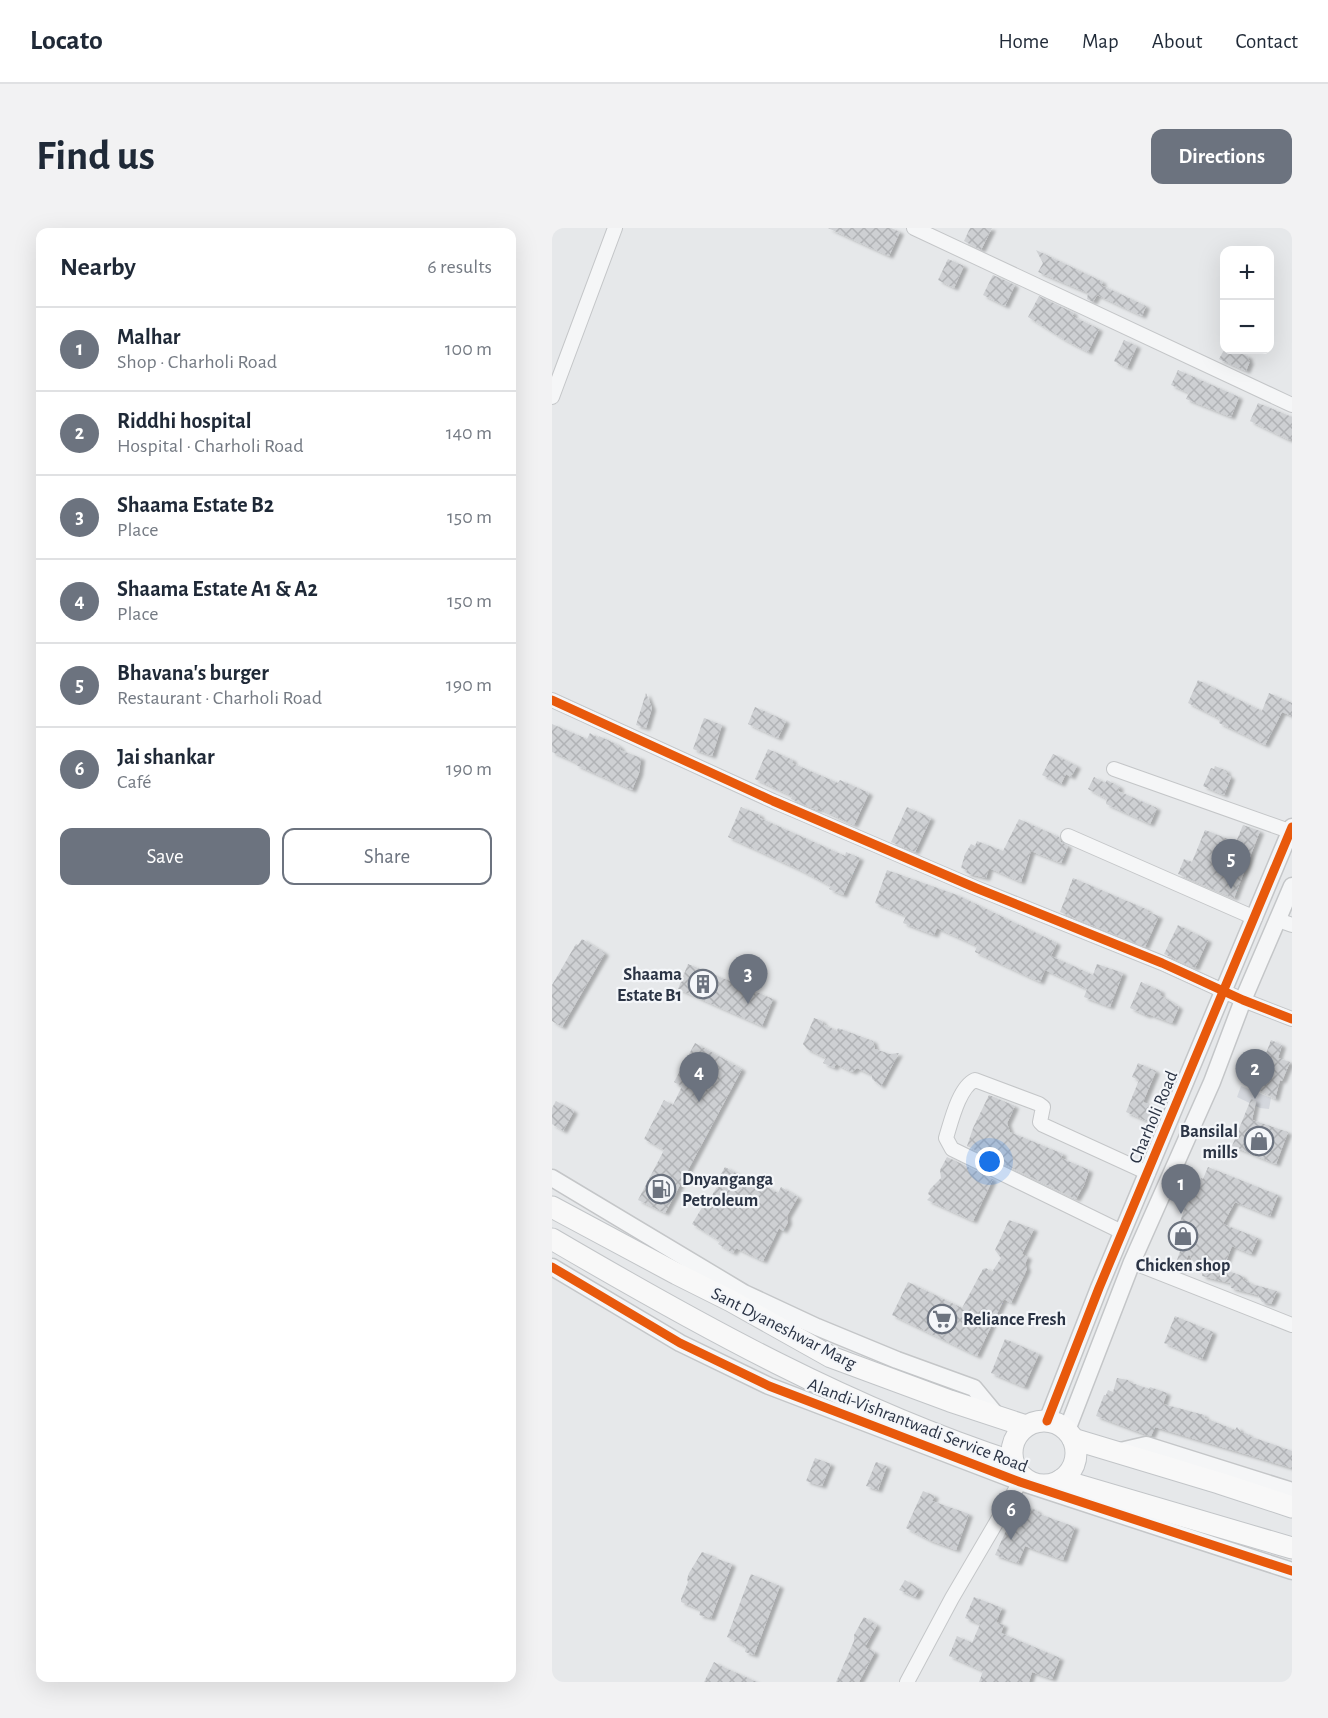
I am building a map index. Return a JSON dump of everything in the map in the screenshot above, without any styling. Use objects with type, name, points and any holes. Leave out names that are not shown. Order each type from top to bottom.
[{"type":"main road","name":"Sant Dyaneshwar Marg","points":[[552,1207],[731,1301],[831,1357],[1026,1426]]},
{"type":"main road","name":"Sant Dyaneshwar Marg","points":[[552,1239],[727,1338],[846,1396],[980,1451],[1018,1474]]},
{"type":"main road","points":[[1070,1435],[1076,1450],[1075,1461],[1070,1471],[1061,1480],[1054,1484],[1034,1484],[1018,1474],[1011,1452],[1018,1432],[1036,1421],[1047,1421],[1058,1424],[1070,1435],[1116,1452],[1292,1507]]},
{"type":"main road","points":[[1061,1480],[1292,1548]]},
{"type":"street","points":[[552,397],[615,228]]},
{"type":"street","points":[[914,228],[1292,405]]},
{"type":"street","points":[[552,700],[773,801],[976,888],[1162,963],[1223,992],[1292,1019]]},
{"type":"street","points":[[1114,769],[1291,830]]},
{"type":"street","name":"Charholi Road","points":[[1047,1421],[1122,1232],[1291,830]]},
{"type":"street","points":[[1068,836],[1255,918]]},
{"type":"street","points":[[1070,1435],[1105,1331],[1132,1262],[1208,1092],[1243,1000],[1285,922],[1292,886]]},
{"type":"street","points":[[1122,1232],[952,1149],[946,1138],[966,1086],[975,1080],[1039,1104],[1042,1107],[1040,1122],[1042,1125],[1148,1173]]},
{"type":"street","name":"Alandi-Vishrantwadi Service Road","points":[[552,1178],[744,1293],[817,1327],[974,1388],[998,1417]]},
{"type":"street","points":[[1132,1262],[1292,1325]]},
{"type":"street","name":"Alandi-Vishrantwadi Service Road","points":[[552,1267],[680,1342],[730,1369],[779,1390],[1292,1571]]},
{"type":"street","points":[[1086,1322],[1105,1331]]},
{"type":"street","points":[[1116,1452],[1146,1445],[1292,1491]]},
{"type":"street","points":[[908,1682],[1018,1474]]},
{"type":"shaded area","points":[[1241,1086],[1271,1098],[1269,1109],[1260,1108],[1237,1097]]},
{"type":"building","points":[[828,228],[891,228],[900,232],[889,256]]},
{"type":"building","points":[[970,228],[992,228],[981,250],[964,241]]},
{"type":"building","points":[[1036,250],[1103,282],[1101,285],[1146,306],[1142,316],[1097,295],[1093,302],[1087,299],[1088,293],[1038,272],[1043,263]]},
{"type":"building","points":[[948,259],[964,266],[954,288],[938,280]]},
{"type":"building","points":[[993,275],[1015,285],[1005,306],[983,295]]},
{"type":"building","points":[[1039,296],[1074,313],[1072,316],[1099,329],[1088,352],[1028,317]]},
{"type":"building","points":[[1124,340],[1137,346],[1127,368],[1114,361]]},
{"type":"building","points":[[1222,354],[1242,354],[1249,357],[1250,361],[1246,371],[1219,359]]},
{"type":"building","points":[[1178,370],[1239,397],[1231,417],[1186,399],[1189,393],[1171,385]]},
{"type":"building","points":[[1258,403],[1292,417],[1292,440],[1250,421]]},
{"type":"building","points":[[1198,680],[1262,711],[1269,693],[1292,703],[1292,716],[1282,712],[1265,745],[1219,723],[1220,719],[1188,703]]},
{"type":"building","points":[[646,693],[652,708],[646,728],[636,725]]},
{"type":"building","points":[[755,707],[786,721],[778,738],[748,724]]},
{"type":"building","points":[[704,718],[722,725],[712,756],[693,749]]},
{"type":"building","points":[[552,724],[587,739],[590,733],[598,738],[599,736],[616,744],[621,748],[620,750],[641,758],[639,773],[632,790],[552,752]]},
{"type":"building","points":[[768,749],[793,760],[792,763],[838,783],[840,780],[869,793],[854,825],[818,808],[817,810],[791,799],[792,796],[755,779]]},
{"type":"building","points":[[1053,754],[1077,766],[1071,777],[1066,774],[1061,784],[1042,775]]},
{"type":"building","points":[[1215,766],[1227,771],[1226,774],[1231,777],[1224,795],[1203,786],[1211,768],[1214,769]]},
{"type":"building","points":[[1094,777],[1105,783],[1107,780],[1120,787],[1118,791],[1157,808],[1150,824],[1106,804],[1107,799],[1088,789]]},
{"type":"building","points":[[741,807],[760,815],[760,818],[845,856],[846,852],[860,858],[843,895],[829,889],[831,886],[798,869],[728,837]]},
{"type":"building","points":[[907,807],[931,818],[915,852],[891,842]]},
{"type":"building","points":[[1019,819],[1059,837],[1061,842],[1068,846],[1061,863],[1031,851],[1021,882],[989,868],[986,878],[966,873],[967,870],[961,868],[965,854],[971,844],[975,846],[977,841],[1003,851]]},
{"type":"building","points":[[1243,825],[1260,831],[1234,898],[1178,874],[1184,859],[1192,862],[1205,830],[1236,842]]},
{"type":"building","points":[[887,870],[957,895],[1057,943],[1051,956],[1093,975],[1097,964],[1123,973],[1110,1007],[1084,997],[1087,989],[1045,970],[1040,982],[975,952],[977,946],[937,928],[934,935],[903,923],[906,916],[875,903]]},
{"type":"building","points":[[1073,878],[1159,916],[1145,947],[1060,912]]},
{"type":"building","points":[[1178,925],[1208,940],[1195,968],[1164,954]]},
{"type":"building","points":[[582,939],[605,953],[562,1027],[552,1021],[552,985],[576,944],[578,945]]},
{"type":"building","points":[[688,964],[773,999],[762,1026],[678,989]]},
{"type":"building","points":[[1141,982],[1161,991],[1160,995],[1179,1007],[1172,1023],[1130,1008]]},
{"type":"building","points":[[814,1018],[837,1031],[838,1028],[873,1041],[875,1049],[890,1054],[899,1053],[881,1086],[872,1079],[872,1075],[857,1068],[852,1072],[836,1064],[834,1068],[823,1063],[826,1058],[807,1049],[803,1044]]},
{"type":"building","points":[[1271,1040],[1282,1045],[1278,1058],[1290,1062],[1282,1081],[1280,1080],[1275,1099],[1245,1082],[1249,1071],[1258,1075]]},
{"type":"building","points":[[695,1043],[742,1069],[665,1213],[638,1200],[664,1150],[644,1139],[664,1100],[673,1105],[682,1086],[674,1082]]},
{"type":"building","points":[[1138,1063],[1156,1071],[1143,1102],[1155,1107],[1149,1122],[1126,1112],[1139,1080],[1132,1077]]},
{"type":"building","points":[[989,1095],[1015,1106],[1007,1123],[1010,1132],[1063,1154],[1061,1158],[1089,1170],[1076,1199],[967,1146]]},
{"type":"building","name":"Bansilal mills","points":[[1251,1099],[1256,1101],[1252,1120],[1288,1132],[1276,1164],[1232,1146]]},
{"type":"building","points":[[556,1101],[574,1111],[563,1131],[552,1124],[552,1108]]},
{"type":"building","points":[[947,1157],[993,1179],[973,1221],[927,1200],[931,1196],[928,1194],[930,1189],[941,1178],[940,1170]]},
{"type":"building","points":[[725,1167],[778,1193],[781,1187],[798,1197],[787,1216],[788,1222],[783,1231],[779,1228],[763,1261],[736,1248],[733,1253],[718,1244],[720,1241],[692,1224],[721,1180],[718,1179]]},
{"type":"building","points":[[1208,1167],[1278,1195],[1270,1216],[1235,1202],[1223,1224],[1258,1238],[1251,1254],[1232,1246],[1223,1269],[1242,1276],[1244,1280],[1252,1284],[1277,1291],[1271,1304],[1262,1302],[1258,1295],[1231,1288],[1230,1283],[1202,1276],[1203,1270],[1197,1269],[1189,1254],[1180,1271],[1174,1269],[1186,1233],[1183,1232],[1186,1225],[1180,1222],[1186,1204],[1201,1178],[1203,1179]]},
{"type":"building","points":[[1009,1220],[1034,1229],[1022,1254],[1028,1257],[1025,1264],[1027,1269],[1011,1303],[1004,1299],[977,1356],[892,1315],[908,1282],[962,1308],[983,1269],[986,1268],[992,1272],[1001,1258],[995,1250]]},
{"type":"building","points":[[1175,1316],[1213,1332],[1202,1359],[1164,1343]]},
{"type":"building","points":[[1005,1339],[1039,1354],[1024,1387],[991,1373]]},
{"type":"building","points":[[1117,1378],[1167,1393],[1163,1404],[1204,1415],[1205,1418],[1235,1430],[1237,1427],[1249,1436],[1292,1451],[1292,1468],[1155,1427],[1151,1436],[1147,1435],[1096,1416],[1104,1395],[1108,1390],[1113,1392]]},
{"type":"building","points":[[815,1458],[831,1464],[822,1486],[806,1481]]},
{"type":"building","points":[[876,1462],[887,1466],[878,1490],[866,1486]]},
{"type":"building","points":[[923,1491],[935,1496],[932,1501],[969,1514],[956,1550],[906,1528]]},
{"type":"building","points":[[1023,1505],[1038,1511],[1037,1513],[1075,1527],[1063,1560],[1025,1546],[1018,1563],[995,1555],[1010,1522],[1015,1524]]},
{"type":"building","points":[[702,1552],[732,1564],[711,1618],[699,1615],[701,1610],[681,1602],[689,1573]]},
{"type":"building","points":[[751,1574],[780,1586],[754,1655],[745,1652],[746,1647],[727,1637]]},
{"type":"building","points":[[905,1580],[920,1589],[915,1597],[899,1590]]},
{"type":"building","points":[[974,1597],[1002,1608],[996,1622],[1004,1625],[1001,1633],[1060,1658],[1052,1679],[1032,1672],[1029,1682],[979,1682],[983,1671],[949,1656],[957,1636],[972,1643],[980,1624],[965,1618]]},
{"type":"building","points":[[864,1617],[877,1625],[865,1647],[875,1652],[859,1682],[836,1682],[854,1641],[854,1635]]},
{"type":"building","points":[[714,1662],[721,1666],[757,1682],[704,1682]]},
{"type":"cycle path","points":[[552,700],[773,801],[1292,1019]]},
{"type":"cycle path","points":[[1047,1421],[1099,1288],[1292,827]]},
{"type":"cycle path","points":[[552,1267],[680,1343],[769,1386],[1020,1482],[1292,1571]]},
{"type":"place","name":"Bhavana's burger","points":[[1231,889]]},
{"type":"place","name":"Shaama Estate B1","points":[[703,984]]},
{"type":"place","name":"Shaama Estate B2","points":[[748,1004]]},
{"type":"place","name":"Riddhi hospital","points":[[1255,1099]]},
{"type":"place","name":"Shaama Estate A1 & A2","points":[[699,1102]]},
{"type":"place","name":"Bansilal mills","points":[[1259,1141]]},
{"type":"place","name":"Dnyanganga Petroleum","points":[[661,1189]]},
{"type":"place","name":"Malhar","points":[[1181,1214]]},
{"type":"place","name":"Chicken shop","points":[[1183,1236]]},
{"type":"place","name":"Reliance Fresh","points":[[942,1319]]},
{"type":"place","name":"Jai shankar","points":[[1011,1540]]}]
